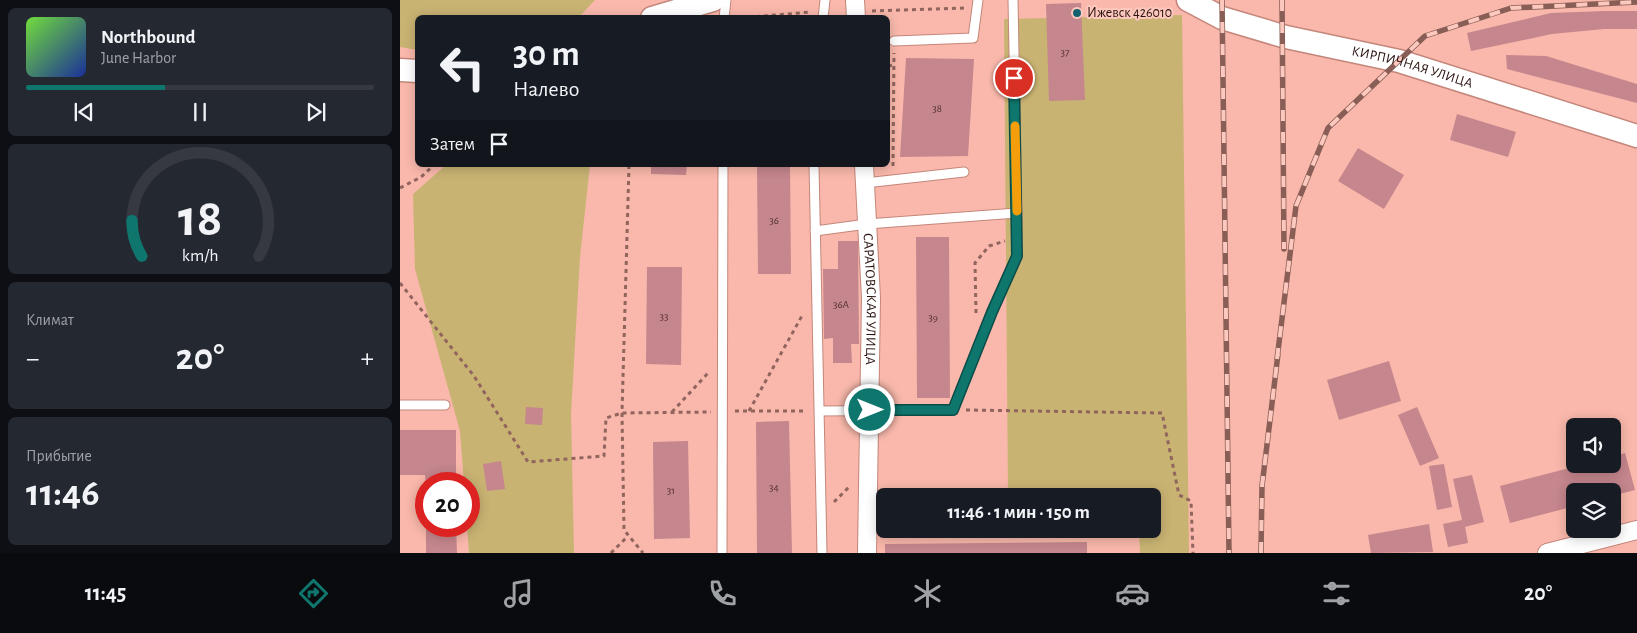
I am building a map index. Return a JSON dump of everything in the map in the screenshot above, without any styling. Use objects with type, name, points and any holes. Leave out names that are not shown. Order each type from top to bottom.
[{"type":"street","points":[[662,15],[713,0]]},
{"type":"street","points":[[855,0],[856,15]]},
{"type":"street","name":"КИРПИЧНАЯ УЛИЦА","points":[[1188,0],[1222,18],[1286,37],[1399,61],[1637,136]]},
{"type":"street","points":[[400,70],[415,71]]},
{"type":"street","name":"САРАТОВСКАЯ УЛИЦА","points":[[864,174],[870,298],[867,553]]},
{"type":"street","points":[[1547,553],[1637,530]]},
{"type":"lane","points":[[724,15],[726,0]]},
{"type":"lane","points":[[823,15],[825,0]]},
{"type":"lane","points":[[894,41],[973,38],[978,0]]},
{"type":"lane","points":[[819,410],[953,410],[992,312],[1017,256],[1013,0]]},
{"type":"lane","points":[[722,553],[723,167]]},
{"type":"lane","points":[[814,167],[822,553]]},
{"type":"lane","points":[[864,174],[892,180],[964,172]]},
{"type":"lane","points":[[815,231],[867,224],[1017,213]]},
{"type":"lane","points":[[400,405],[444,405]]},
{"type":"path","points":[[892,180],[894,41]]},
{"type":"path","points":[[400,188],[421,177],[432,167]]},
{"type":"path","points":[[629,167],[622,413],[624,530],[643,553]]},
{"type":"path","points":[[976,314],[975,263],[989,246],[1017,237]]},
{"type":"path","points":[[400,282],[474,376],[528,462],[604,456],[606,418],[622,413],[819,410]]},
{"type":"path","points":[[749,411],[765,378],[816,292]]},
{"type":"path","points":[[672,412],[722,358]]},
{"type":"path","points":[[953,410],[1162,413],[1179,495],[1191,501],[1193,553]]},
{"type":"path","points":[[820,517],[869,466]]},
{"type":"path","points":[[612,553],[628,536]]},
{"type":"shaded area","points":[[400,0],[595,0],[581,15],[415,15],[415,50],[400,47]]},
{"type":"shaded area","points":[[1182,15],[1189,553],[1140,553],[1139,538],[1161,538],[1161,488],[1008,488],[1004,19]]},
{"type":"shaded area","points":[[444,167],[590,167],[580,257],[571,414],[574,553],[469,553],[468,537],[480,537],[480,472],[463,472],[460,431],[415,269],[413,194]]},
{"type":"building","points":[[1081,3],[1085,100],[1049,101],[1046,4]]},
{"type":"building","points":[[1637,11],[1637,29],[1604,29],[1552,34],[1471,51],[1467,33],[1551,13]]},
{"type":"building","points":[[1506,55],[1546,56],[1637,84],[1637,103],[1507,69]]},
{"type":"building","points":[[906,58],[974,59],[968,156],[900,157]]},
{"type":"building","points":[[1457,114],[1516,132],[1508,157],[1450,140]]},
{"type":"building","points":[[1358,148],[1404,175],[1384,209],[1338,181]]},
{"type":"building","points":[[651,167],[687,167],[686,175],[651,174]]},
{"type":"building","points":[[757,167],[790,167],[791,274],[758,274]]},
{"type":"building","points":[[916,237],[949,237],[950,398],[917,398]]},
{"type":"building","points":[[838,241],[858,241],[859,344],[851,344],[852,363],[833,363],[833,338],[824,339],[823,269],[838,269]]},
{"type":"building","points":[[647,267],[682,267],[681,365],[646,364]]},
{"type":"building","points":[[1389,361],[1401,401],[1339,420],[1327,380]]},
{"type":"building","points":[[526,407],[543,408],[542,425],[525,424]]},
{"type":"building","points":[[1417,407],[1439,458],[1420,466],[1398,415]]},
{"type":"building","points":[[789,421],[792,553],[757,553],[756,422]]},
{"type":"building","points":[[400,430],[456,430],[456,472],[415,472],[415,475],[400,475]]},
{"type":"building","points":[[688,441],[690,538],[654,539],[653,442]]},
{"type":"building","points":[[1625,453],[1635,490],[1621,494],[1621,483],[1566,483],[1566,508],[1510,523],[1500,486],[1566,469],[1566,473],[1621,473],[1621,454]]},
{"type":"building","points":[[501,461],[505,489],[487,491],[483,464]]},
{"type":"building","points":[[1444,464],[1452,507],[1437,510],[1429,466]]},
{"type":"building","points":[[1472,475],[1484,522],[1465,527],[1468,543],[1448,547],[1443,524],[1462,520],[1453,479]]},
{"type":"building","points":[[1429,524],[1433,552],[1371,553],[1368,535]]},
{"type":"building","points":[[426,537],[456,537],[457,553],[426,553]]},
{"type":"building","points":[[1087,542],[1087,553],[885,553],[885,544]]},
{"type":"railway","points":[[1222,0],[1229,553]]},
{"type":"railway","points":[[1282,0],[1284,249]]},
{"type":"railway","points":[[1277,359],[1296,206],[1328,128],[1425,36],[1511,8],[1637,2]]},
{"type":"railway","points":[[1261,553],[1262,486],[1278,354]]},
{"type":"slow traffic","points":[[1015,126],[1017,211]]},
{"type":"place","name":"Ижевск 426010","points":[[1077,13]]},
{"type":"route","points":[[870,410],[953,410],[992,312],[1017,256],[1014,78]]}]
